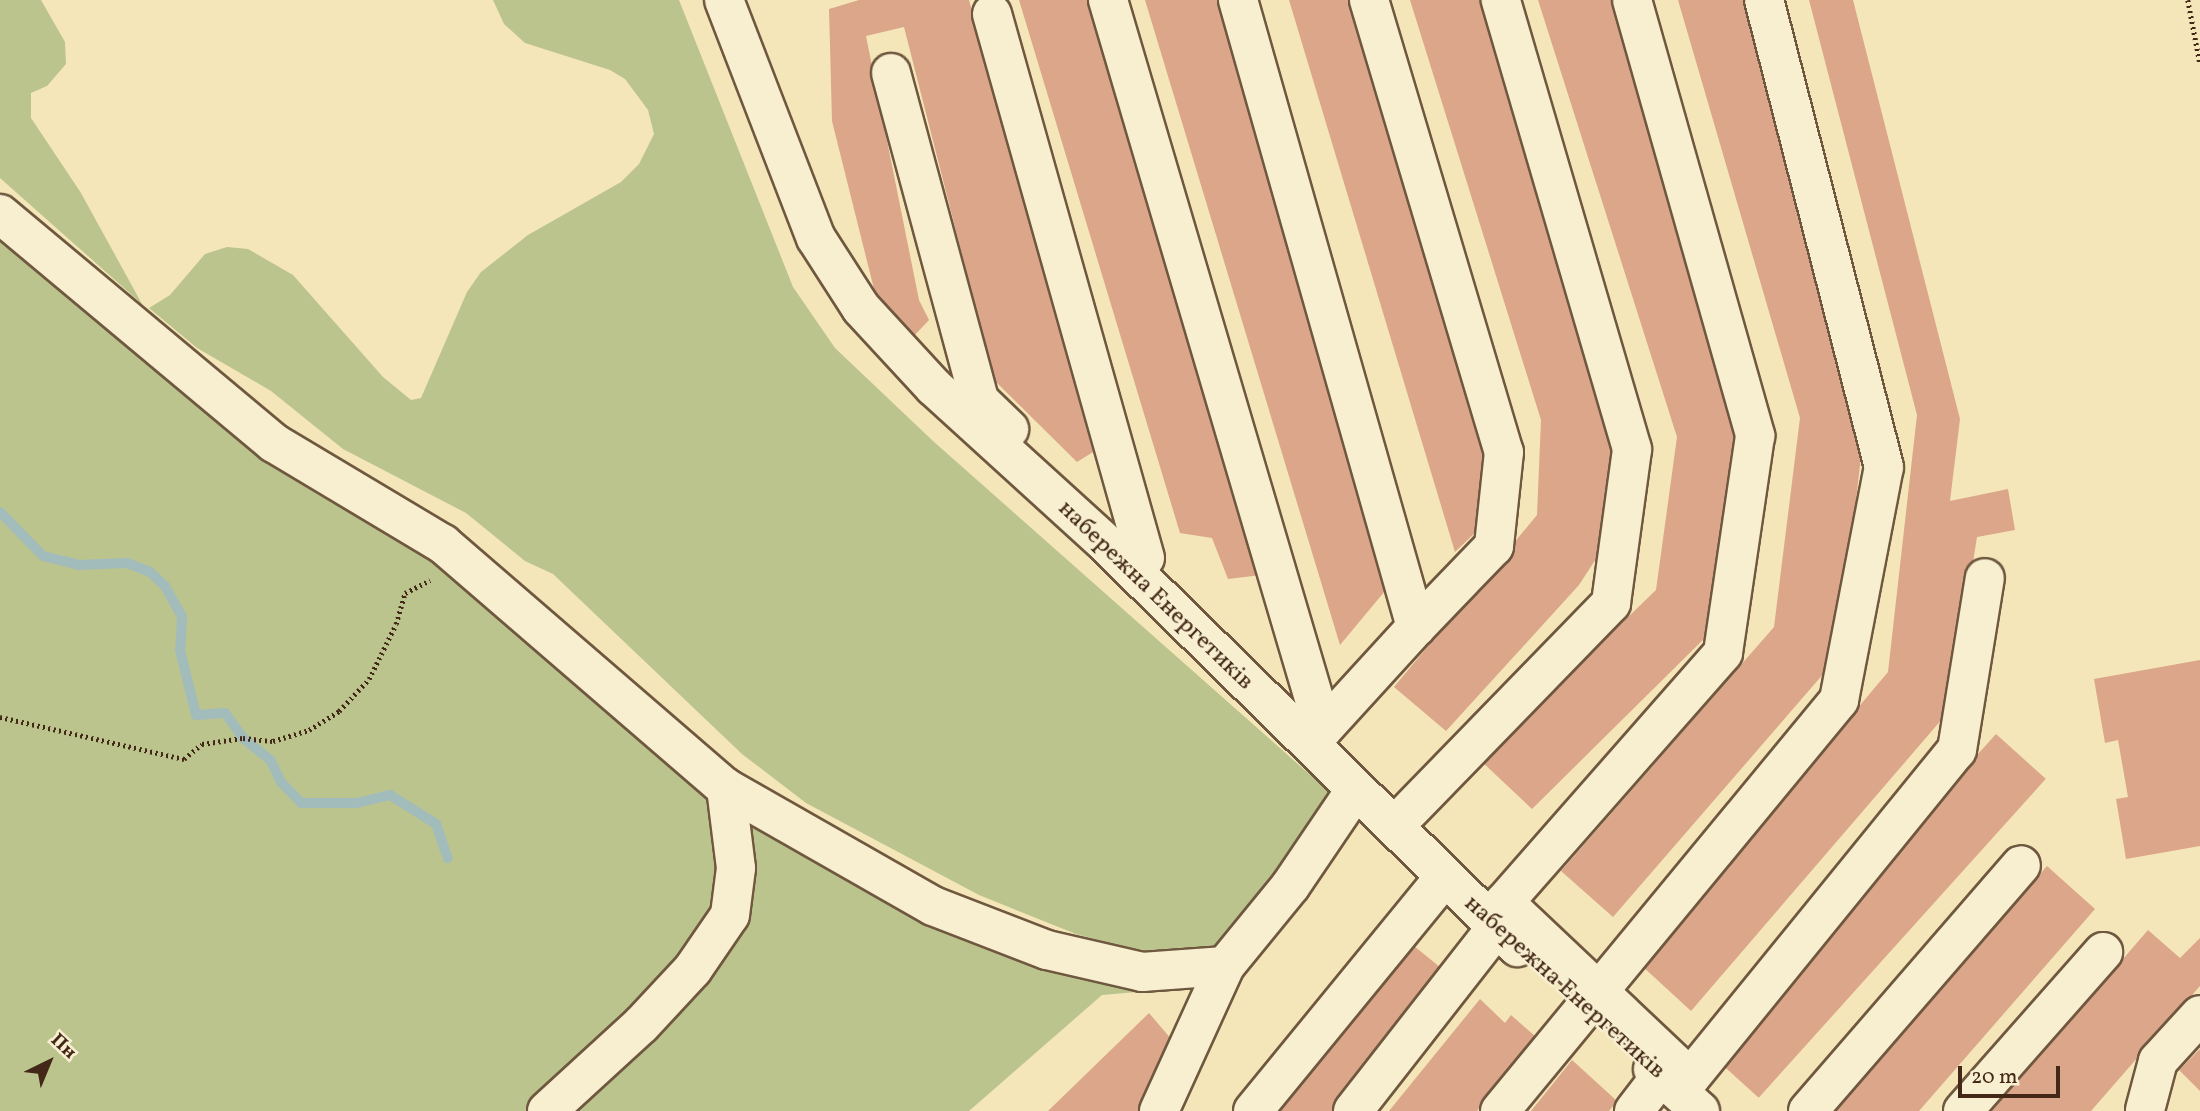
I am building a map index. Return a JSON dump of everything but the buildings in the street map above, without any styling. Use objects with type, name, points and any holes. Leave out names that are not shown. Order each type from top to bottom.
[{"type":"street","name":"набережна Енергетиків","points":[[724,0],[816,238],[861,308],[934,387],[1101,539],[1443,879],[1500,915],[1591,1000],[1661,1076],[1700,1111]]},
{"type":"street","points":[[1108,0],[1323,729]]},
{"type":"street","points":[[1238,0],[1416,627]]},
{"type":"street","points":[[1323,729],[1494,546],[1504,452],[1368,0]]},
{"type":"street","points":[[1409,811],[1611,603],[1632,449],[1501,0]]},
{"type":"street","points":[[1353,1111],[1500,915],[1723,653],[1755,436],[1632,0]]},
{"type":"street","points":[[1500,1111],[1839,700],[1884,467],[1763,0]]},
{"type":"street","points":[[992,14],[1145,558]]},
{"type":"street","points":[[891,73],[979,400],[1409,811],[1500,915]]},
{"type":"street","points":[[0,214],[274,443],[457,555],[726,788],[933,906],[1046,950],[1142,972],[1225,966]]},
{"type":"street","points":[[1591,1000],[1690,1078],[1957,750],[1985,578]]},
{"type":"street","points":[[547,1111],[649,1015],[693,969],[730,915],[736,868],[726,788]]},
{"type":"street","points":[[1160,1111],[1225,966],[1291,885],[1354,792]]},
{"type":"street","points":[[1808,1111],[2021,865]]},
{"type":"street","points":[[1253,1111],[1443,879]]},
{"type":"street","points":[[1963,1111],[2103,952]]},
{"type":"street","points":[[2147,1111],[2158,1061],[2200,1015]]},
{"type":"street","points":[[1634,1111],[1661,1076]]},
{"type":"path","points":[[2188,0],[2200,63]]},
{"type":"path","points":[[0,716],[184,759],[202,744],[243,738],[273,741],[309,730],[339,711],[369,679],[396,624],[405,593],[428,582],[457,555]]},
{"type":"green space","points":[[0,0],[41,0],[65,42],[66,64],[47,86],[31,93],[31,118],[81,193],[142,304],[0,178]]},
{"type":"green space","points":[[493,0],[679,0],[793,287],[835,348],[933,441],[1334,796],[1221,946],[1198,953],[1129,949],[1076,934],[979,895],[806,803],[742,754],[553,574],[525,561],[466,513],[343,449],[271,391],[197,348],[149,308],[170,295],[205,254],[227,247],[248,249],[293,275],[383,377],[411,400],[421,398],[467,292],[481,272],[528,235],[621,182],[639,164],[654,134],[648,110],[625,79],[610,70],[525,43],[504,24]]},
{"type":"green space","points":[[0,239],[838,850],[1176,981],[1149,991],[1102,995],[969,1111],[0,1111]]},
{"type":"waterway","points":[[0,512],[43,556],[78,565],[127,563],[150,572],[165,586],[182,617],[180,650],[196,715],[225,713],[243,738],[271,761],[281,782],[301,803],[357,803],[390,795],[436,824],[448,858]]}]
